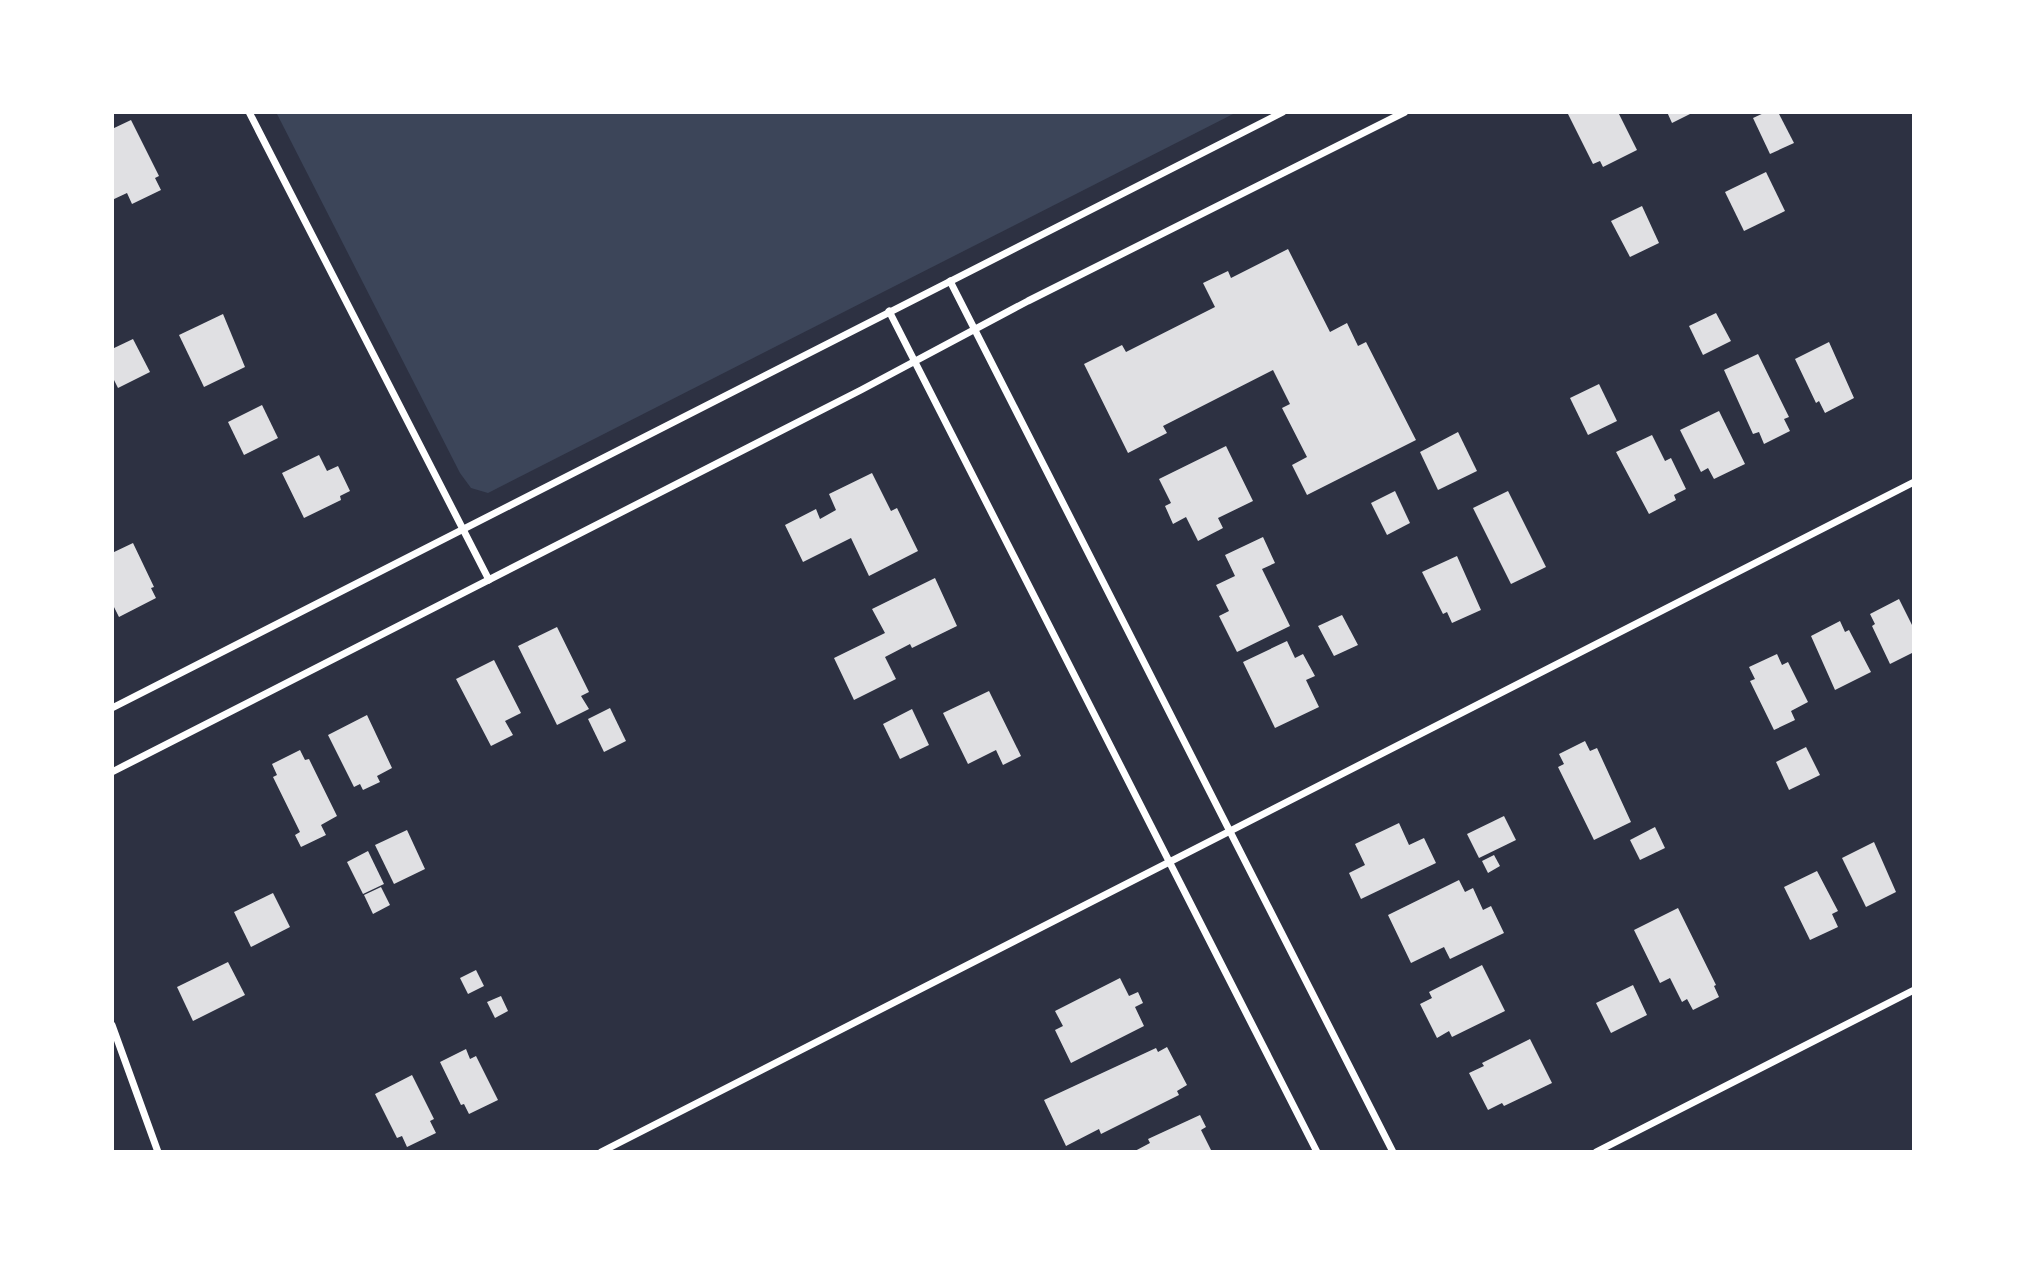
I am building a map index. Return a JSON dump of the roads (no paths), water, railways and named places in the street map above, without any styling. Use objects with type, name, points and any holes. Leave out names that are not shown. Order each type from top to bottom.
[{"type":"street","points":[[249,112],[489,580]]},
{"type":"street","points":[[112,708],[1283,112]]},
{"type":"street","points":[[112,772],[1403,112]]},
{"type":"street","points":[[950,281],[1393,1152]]},
{"type":"street","points":[[889,312],[1317,1152]]},
{"type":"street","points":[[601,1152],[1914,482]]},
{"type":"street","points":[[1596,1152],[1914,990]]},
{"type":"street","points":[[112,1025],[158,1152]]}]
